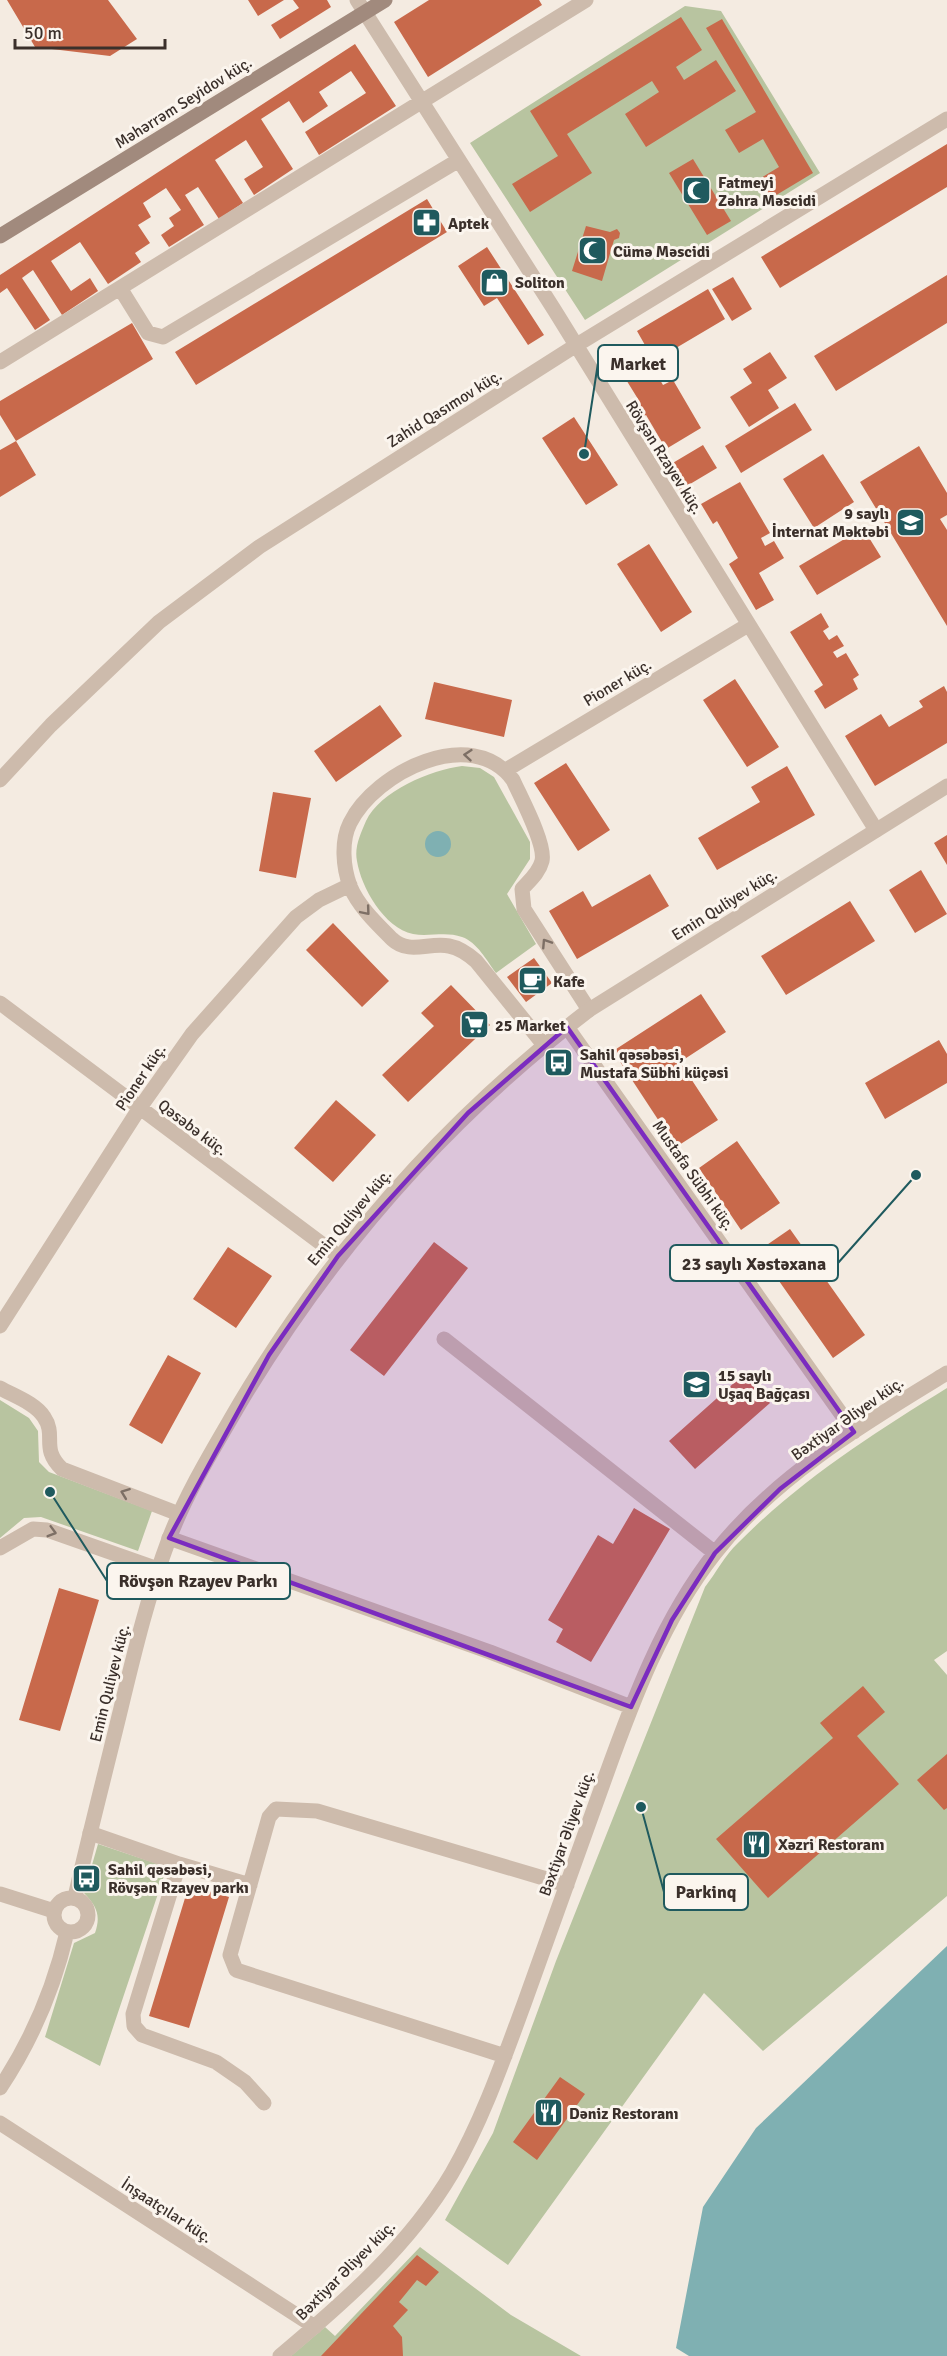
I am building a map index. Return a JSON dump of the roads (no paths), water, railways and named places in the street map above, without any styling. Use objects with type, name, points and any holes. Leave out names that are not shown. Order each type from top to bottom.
[{"type":"main road","name":"Məhərrəm Seyidov küç.","points":[[0,236],[361,6],[385,0]]},
{"type":"street","points":[[0,362],[586,0]]},
{"type":"street","name":"Rövşən Rzayev küç.","points":[[361,6],[876,830]]},
{"type":"street","name":"Zahid Qasımov küç.","points":[[0,780],[115,662],[200,590],[327,503],[575,346],[947,119]]},
{"type":"street","points":[[120,288],[148,333],[163,337],[459,160]]},
{"type":"street","name":"Pioner küç.","points":[[506,770],[748,625]]},
{"type":"street","points":[[544,1045],[476,961],[463,950],[433,944],[408,948],[395,941],[362,908],[350,885],[344,859],[344,842],[349,824],[360,807],[384,786],[409,768],[441,756],[464,754],[481,757],[506,770],[513,780],[541,848],[542,861],[537,873],[522,888],[524,909],[589,1010]]},
{"type":"street","name":"Emin Quliyev küç.","points":[[75,1897],[141,1627],[169,1538],[204,1463],[269,1355],[338,1256],[394,1189],[438,1143],[544,1045],[589,1010],[947,786]]},
{"type":"street","name":"Pioner küç.","points":[[0,1326],[140,1109],[192,1034],[296,917],[319,900],[350,885]]},
{"type":"street","name":"Qəsəbə küç.","points":[[0,1004],[338,1256]]},
{"type":"street","name":"Mustafa Sübhi küç.","points":[[567,1027],[854,1432]]},
{"type":"street","points":[[444,1339],[715,1553]]},
{"type":"street","name":"Bəxtiyar Əliyev küç.","points":[[280,2356],[315,2327],[381,2264],[411,2230],[452,2174],[505,2056],[632,1707],[672,1620],[715,1553],[733,1532],[780,1489],[854,1432],[947,1373]]},
{"type":"street","points":[[0,1388],[35,1408],[45,1417],[52,1459],[62,1469],[179,1514]]},
{"type":"street","points":[[0,1548],[33,1529],[46,1530],[158,1569]]},
{"type":"street","points":[[169,1538],[490,1652],[632,1707]]},
{"type":"street","points":[[505,2056],[236,1970],[230,1955],[269,1817],[276,1809],[317,1811],[567,1885]]},
{"type":"street","points":[[90,1833],[178,1864],[250,1885]]},
{"type":"street","points":[[178,1864],[133,2014],[134,2026],[142,2035],[216,2062],[233,2071],[264,2103]]},
{"type":"street","points":[[0,1894],[54,1911]]},
{"type":"street","points":[[75,1897],[84,1902],[89,1919],[84,1927],[76,1932],[67,1932],[54,1920],[54,1911],[58,1903],[66,1898],[75,1897]]},
{"type":"street","points":[[0,2088],[44,2009],[60,1965],[67,1932]]},
{"type":"street","name":"İnşaatçılar küç.","points":[[0,2122],[315,2327]]},
{"type":"water","points":[[438,831],[447,835],[451,844],[447,853],[438,857],[429,853],[425,844],[429,835]]},
{"type":"water","points":[[947,1946],[947,2356],[689,2356],[676,2348],[703,2207],[756,2128]]},
{"type":"place","name":"Fatmeyi Zəhra Məscidi","points":[[697,191]]},
{"type":"place","name":"Aptek","points":[[427,223]]},
{"type":"place","name":"Cümə Məscidi","points":[[592,251]]},
{"type":"place","name":"Soliton","points":[[494,282]]},
{"type":"place","name":"Market","points":[[584,454]]},
{"type":"place","name":"9 saylı İnternat Məktəbi","points":[[910,522]]},
{"type":"place","name":"Kafe","points":[[532,981]]},
{"type":"place","name":"25 Market","points":[[474,1025]]},
{"type":"place","name":"Sahil qəsəbəsi, Mustafa Sübhi küçəsi","points":[[559,1063]]},
{"type":"place","name":"23 saylı Xəstəxana","points":[[916,1175]]},
{"type":"place","name":"15 saylı Uşaq Bağçası","points":[[697,1384]]},
{"type":"place","name":"Rövşən Rzayev Parkı","points":[[50,1492]]},
{"type":"place","name":"Parkinq","points":[[641,1807]]},
{"type":"place","name":"Xəzri Restoranı","points":[[757,1844]]},
{"type":"place","name":"Sahil qəsəbəsi, Rövşən Rzayev parkı","points":[[87,1878]]},
{"type":"place","name":"Dəniz Restoranı","points":[[548,2113]]}]
